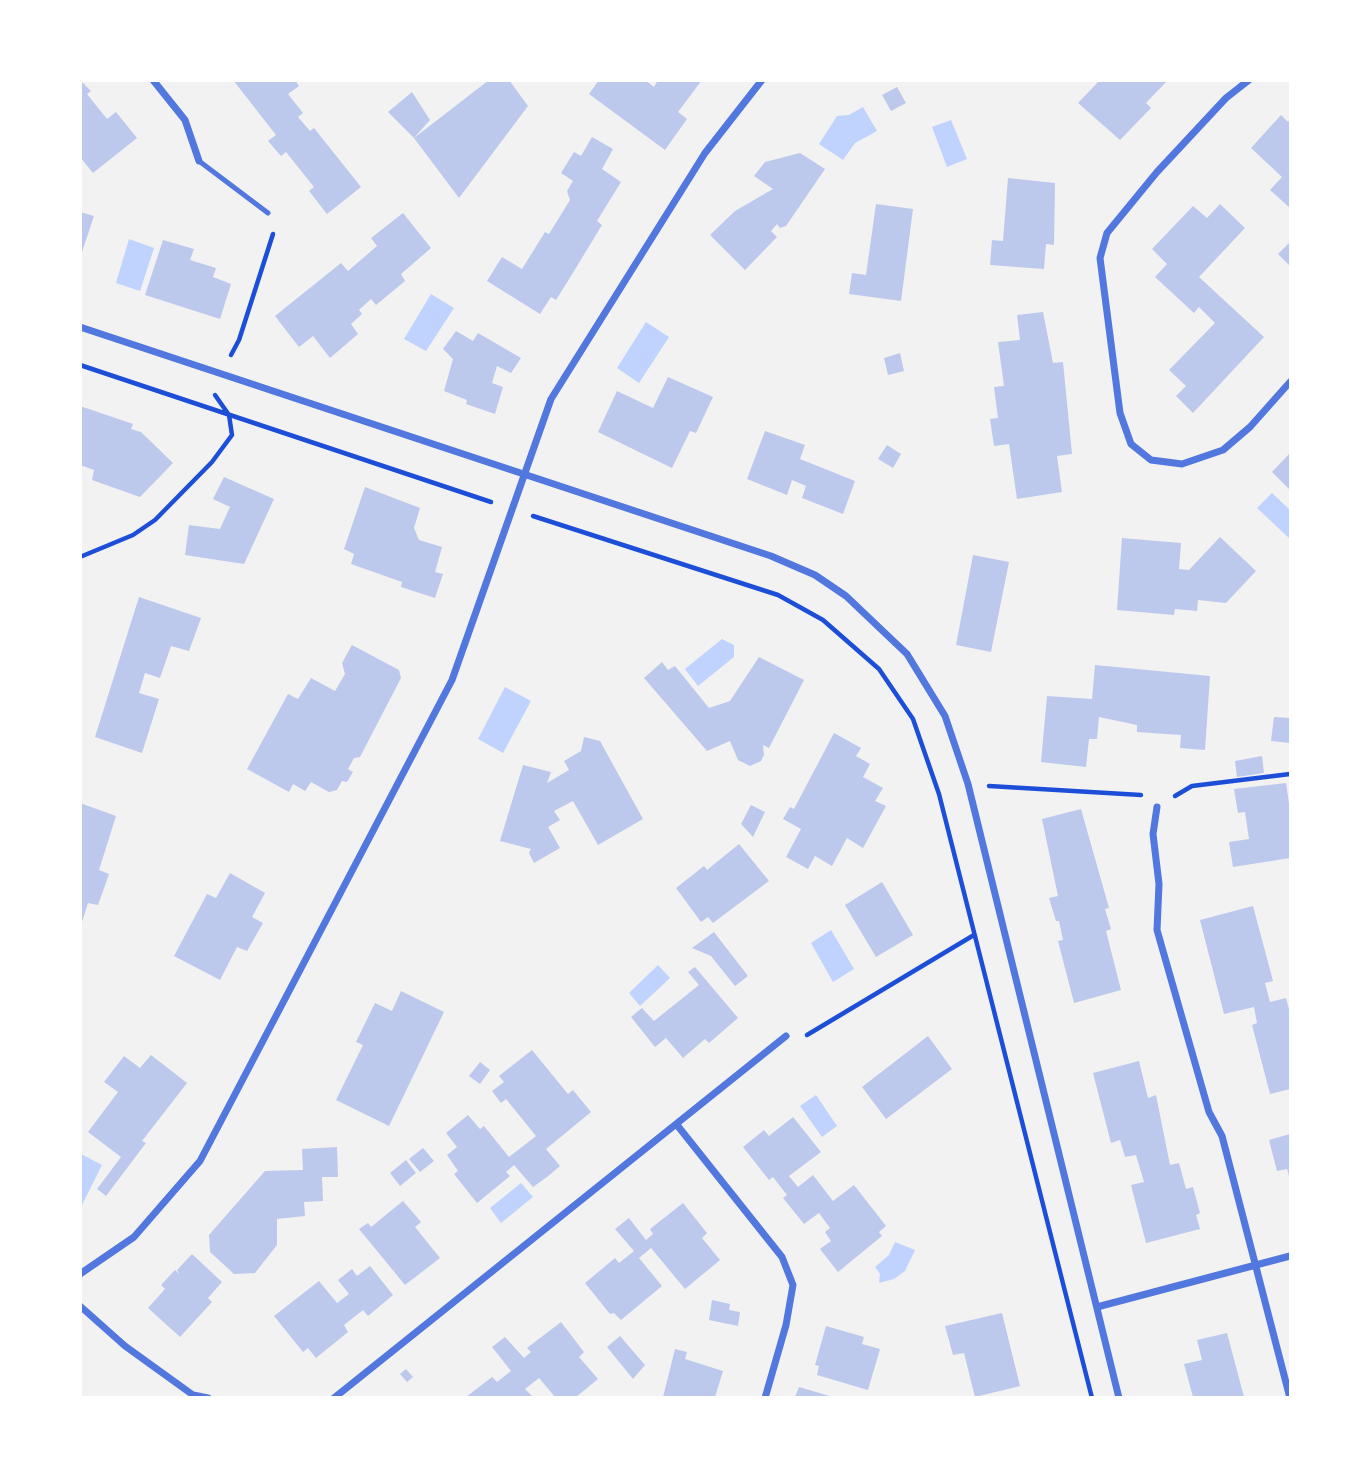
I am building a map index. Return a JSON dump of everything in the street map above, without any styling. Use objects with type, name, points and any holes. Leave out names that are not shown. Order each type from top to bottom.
[{"type":"street","points":[[153,80],[185,120],[199,161]]},
{"type":"street","points":[[80,1274],[134,1237],[200,1161],[452,680],[551,399],[705,153],[762,80]]},
{"type":"street","points":[[1249,80],[1226,98],[1157,172],[1107,233],[1100,258],[1120,413],[1131,444],[1151,460],[1182,464],[1223,450],[1250,426],[1290,382]]},
{"type":"street","points":[[80,327],[771,556],[815,575],[846,596],[907,654],[945,716],[968,784],[1119,1398]]},
{"type":"street","points":[[1157,807],[1153,834],[1159,884],[1157,930],[1209,1112],[1222,1136],[1290,1398]]},
{"type":"street","points":[[334,1398],[786,1036]]},
{"type":"street","points":[[677,1125],[782,1257],[793,1285],[786,1325],[765,1398]]},
{"type":"street","points":[[1097,1307],[1290,1256]]},
{"type":"street","points":[[80,1306],[125,1346],[193,1395],[208,1398]]},
{"type":"lane","points":[[199,161],[268,213]]},
{"type":"path","points":[[80,557],[133,535],[155,520],[212,462],[232,435],[229,415],[215,398],[219,373],[239,340],[273,234],[268,213]]},
{"type":"path","points":[[80,365],[778,595],[823,620],[879,669],[914,719],[939,794],[1092,1398]]},
{"type":"path","points":[[968,784],[1143,795],[1157,807],[1192,786],[1290,774]]},
{"type":"path","points":[[786,1036],[808,1035],[974,935]]},
{"type":"water","points":[[863,107],[877,131],[855,143],[843,160],[819,144],[837,116],[849,115]]},
{"type":"water","points":[[951,120],[967,159],[947,167],[932,127]]},
{"type":"water","points":[[129,239],[154,248],[140,291],[116,283]]},
{"type":"water","points":[[431,294],[454,308],[426,351],[404,339]]},
{"type":"water","points":[[646,322],[669,337],[639,383],[617,368]]},
{"type":"water","points":[[1272,493],[1290,510],[1289,538],[1257,508]]},
{"type":"water","points":[[722,639],[734,645],[734,657],[698,686],[685,669]]},
{"type":"water","points":[[505,687],[531,701],[503,753],[478,739]]},
{"type":"water","points":[[831,930],[854,969],[833,982],[811,943]]},
{"type":"water","points":[[658,965],[670,978],[640,1006],[629,993]]},
{"type":"water","points":[[816,1095],[837,1126],[822,1137],[800,1106]]},
{"type":"water","points":[[81,1154],[102,1165],[81,1207]]},
{"type":"water","points":[[521,1183],[533,1197],[501,1223],[490,1208]]},
{"type":"water","points":[[895,1242],[915,1250],[905,1271],[894,1279],[879,1283],[880,1274],[875,1267],[889,1255]]},
{"type":"building","points":[[80,80],[91,91],[87,94],[107,119],[116,112],[137,138],[93,173],[80,157]]},
{"type":"building","points":[[233,80],[295,80],[299,86],[288,94],[303,113],[298,117],[310,131],[314,128],[361,187],[327,214],[309,191],[314,187],[286,152],[281,156],[268,141],[276,135]]},
{"type":"building","points":[[489,80],[509,80],[528,106],[459,198],[414,138]]},
{"type":"building","points":[[599,80],[645,80],[654,87],[658,80],[702,80],[678,112],[687,119],[665,150],[589,94]]},
{"type":"building","points":[[1100,80],[1168,80],[1146,103],[1151,108],[1120,140],[1078,103]]},
{"type":"building","points":[[897,87],[906,103],[891,111],[882,95]]},
{"type":"building","points":[[412,92],[430,120],[414,138],[388,112]]},
{"type":"building","points":[[1281,115],[1288,122],[1290,119],[1290,208],[1270,190],[1282,177],[1251,148]]},
{"type":"building","points":[[592,137],[613,149],[602,169],[621,182],[597,221],[602,225],[571,276],[556,300],[551,297],[540,314],[487,281],[502,257],[522,269],[545,232],[549,234],[570,200],[567,191],[573,181],[561,173],[574,152],[581,156]]},
{"type":"building","points":[[800,153],[825,169],[786,226],[780,228],[777,224],[771,231],[777,237],[745,270],[710,235],[735,211],[773,189],[754,176],[765,162]]},
{"type":"building","points":[[1008,178],[1055,183],[1054,245],[1046,244],[1044,269],[990,265],[992,240],[1003,241]]},
{"type":"building","points":[[876,204],[913,209],[901,301],[849,294],[852,273],[866,275]]},
{"type":"building","points":[[1220,204],[1245,228],[1199,277],[1264,337],[1193,413],[1176,396],[1186,386],[1169,370],[1215,323],[1199,307],[1194,313],[1155,277],[1167,264],[1152,249],[1193,206],[1207,218]]},
{"type":"building","points":[[80,212],[94,216],[81,255],[80,255]]},
{"type":"building","points":[[403,213],[431,248],[401,274],[405,281],[376,305],[371,299],[359,310],[362,314],[351,324],[358,334],[330,358],[313,336],[299,347],[275,316],[341,263],[348,271],[377,246],[371,238]]},
{"type":"building","points":[[163,240],[194,249],[190,260],[216,268],[213,277],[231,284],[220,319],[145,295]]},
{"type":"building","points":[[1290,242],[1290,266],[1278,254]]},
{"type":"building","points":[[1043,312],[1053,363],[1063,362],[1072,454],[1057,456],[1062,492],[1017,499],[1009,444],[994,446],[990,419],[998,418],[994,387],[1004,386],[998,342],[1020,340],[1017,315]]},
{"type":"building","points":[[456,331],[473,341],[478,333],[521,358],[511,373],[497,366],[492,383],[503,387],[495,414],[466,404],[467,400],[444,391],[453,359],[443,349]]},
{"type":"building","points":[[900,353],[904,371],[888,375],[884,358]]},
{"type":"building","points":[[668,377],[713,397],[696,433],[690,431],[672,468],[598,432],[617,391],[653,408]]},
{"type":"building","points":[[80,406],[133,424],[131,429],[141,432],[173,463],[140,497],[92,480],[94,470],[80,465]]},
{"type":"building","points":[[765,431],[805,445],[800,459],[855,481],[843,514],[802,498],[806,486],[792,480],[787,495],[747,479]]},
{"type":"building","points":[[887,445],[901,454],[893,468],[878,459]]},
{"type":"building","points":[[1290,453],[1290,490],[1272,472]]},
{"type":"building","points":[[224,477],[274,499],[244,564],[185,555],[189,525],[220,529],[230,507],[213,499]]},
{"type":"building","points":[[365,487],[420,508],[414,528],[419,540],[442,547],[435,572],[443,574],[435,598],[401,587],[402,582],[351,564],[354,554],[344,549]]},
{"type":"building","points":[[1220,537],[1256,571],[1226,603],[1198,600],[1197,611],[1175,609],[1174,615],[1117,610],[1122,538],[1181,543],[1179,569],[1189,570]]},
{"type":"building","points":[[973,555],[1009,562],[991,652],[956,645]]},
{"type":"building","points":[[139,597],[201,618],[189,651],[171,646],[160,678],[145,673],[139,693],[159,699],[142,753],[95,737]]},
{"type":"building","points":[[352,645],[399,670],[401,678],[360,757],[354,758],[348,769],[353,772],[347,782],[342,781],[337,790],[329,792],[311,782],[305,791],[293,784],[289,792],[247,769],[288,694],[298,699],[311,678],[335,691],[345,674],[342,663]]},
{"type":"building","points":[[759,657],[804,680],[769,748],[763,745],[764,755],[761,761],[750,766],[738,760],[730,741],[707,751],[644,678],[662,662],[668,670],[675,666],[709,708],[730,701]]},
{"type":"building","points":[[1095,665],[1210,676],[1205,750],[1180,748],[1181,735],[1137,732],[1137,725],[1099,717],[1097,739],[1089,739],[1086,767],[1041,762],[1047,696],[1092,699]]},
{"type":"building","points":[[1274,717],[1290,718],[1290,743],[1271,741]]},
{"type":"building","points":[[834,733],[861,748],[856,756],[870,764],[863,777],[883,788],[875,801],[886,806],[863,848],[847,838],[832,866],[815,856],[808,869],[786,857],[801,829],[783,819],[790,807],[794,809]]},
{"type":"building","points":[[584,737],[600,741],[643,819],[598,845],[573,801],[554,811],[560,820],[548,827],[560,848],[534,863],[529,853],[531,849],[500,841],[523,765],[551,772],[547,783],[569,770],[564,761],[581,751]]},
{"type":"building","points":[[1262,756],[1264,773],[1237,777],[1235,761]]},
{"type":"building","points":[[1286,783],[1290,810],[1290,858],[1233,867],[1229,842],[1249,839],[1245,812],[1238,813],[1234,789]]},
{"type":"building","points":[[80,803],[116,816],[99,870],[109,874],[98,905],[88,903],[81,925]]},
{"type":"building","points":[[751,805],[765,812],[753,837],[741,824]]},
{"type":"building","points":[[1081,809],[1109,908],[1105,909],[1111,929],[1106,931],[1121,990],[1074,1003],[1058,941],[1063,940],[1059,921],[1056,921],[1049,898],[1058,896],[1042,819]]},
{"type":"building","points":[[739,844],[769,881],[713,923],[708,917],[701,922],[676,888],[704,866],[707,870]]},
{"type":"building","points":[[230,873],[265,893],[252,917],[263,923],[247,951],[237,947],[220,980],[174,956],[207,894],[216,898]]},
{"type":"building","points":[[882,882],[913,935],[876,957],[845,905]]},
{"type":"building","points":[[1253,906],[1273,981],[1265,983],[1270,1002],[1286,998],[1290,1013],[1290,1089],[1270,1094],[1252,1025],[1257,1023],[1254,1007],[1224,1014],[1200,920]]},
{"type":"building","points":[[714,932],[748,976],[735,986],[711,956],[692,948]]},
{"type":"building","points":[[695,967],[738,1018],[709,1043],[705,1039],[683,1058],[666,1038],[655,1047],[631,1017],[642,1008],[654,1021],[699,985],[688,972]]},
{"type":"building","points":[[401,991],[444,1012],[389,1126],[336,1100],[363,1045],[356,1042],[375,1003],[392,1011]]},
{"type":"building","points":[[928,1036],[952,1069],[886,1119],[862,1087]]},
{"type":"building","points":[[532,1050],[568,1094],[573,1090],[591,1112],[546,1149],[560,1166],[547,1177],[533,1187],[514,1165],[506,1172],[510,1176],[477,1203],[454,1174],[458,1171],[447,1155],[457,1147],[446,1133],[468,1115],[480,1129],[484,1126],[509,1157],[536,1136],[506,1099],[501,1103],[492,1091],[504,1082],[499,1076]]},
{"type":"building","points":[[151,1055],[187,1083],[142,1141],[146,1143],[106,1196],[97,1189],[121,1157],[88,1132],[118,1092],[104,1082],[124,1056],[140,1068]]},
{"type":"building","points":[[1139,1061],[1148,1098],[1156,1095],[1170,1165],[1179,1163],[1186,1189],[1193,1187],[1200,1213],[1196,1215],[1200,1229],[1146,1243],[1131,1185],[1144,1182],[1136,1155],[1125,1157],[1120,1140],[1111,1143],[1093,1073]]},
{"type":"building","points":[[480,1062],[490,1070],[480,1084],[469,1076]]},
{"type":"building","points":[[793,1117],[821,1152],[789,1176],[798,1187],[813,1175],[833,1201],[854,1185],[886,1226],[879,1232],[882,1236],[838,1272],[820,1249],[831,1241],[825,1232],[830,1228],[819,1213],[804,1224],[783,1198],[787,1195],[773,1177],[769,1180],[743,1147],[764,1130],[769,1136]]},
{"type":"building","points":[[1290,1134],[1290,1179],[1287,1169],[1277,1171],[1269,1140]]},
{"type":"building","points":[[337,1147],[338,1177],[322,1177],[323,1201],[304,1202],[305,1216],[277,1219],[277,1245],[255,1273],[234,1274],[210,1252],[209,1235],[265,1171],[303,1170],[302,1149]]},
{"type":"building","points":[[423,1148],[434,1161],[420,1172],[409,1159]]},
{"type":"building","points":[[406,1160],[416,1173],[400,1186],[390,1173]]},
{"type":"building","points":[[403,1201],[421,1222],[415,1227],[440,1258],[405,1285],[359,1229],[368,1223],[371,1227]]},
{"type":"building","points":[[683,1203],[707,1233],[702,1238],[720,1260],[685,1289],[651,1248],[639,1258],[662,1286],[621,1320],[614,1313],[610,1314],[585,1283],[615,1258],[619,1263],[634,1251],[615,1229],[629,1218],[646,1240],[653,1234],[650,1229]]},
{"type":"building","points":[[192,1254],[222,1282],[208,1298],[212,1302],[180,1337],[148,1308],[165,1289],[161,1285],[175,1270],[179,1274],[177,1270]]},
{"type":"building","points":[[370,1266],[393,1295],[368,1316],[363,1310],[344,1325],[348,1332],[316,1358],[308,1348],[303,1352],[274,1316],[319,1281],[337,1303],[349,1294],[338,1280],[352,1269],[357,1276]]},
{"type":"building","points":[[712,1300],[730,1304],[729,1310],[740,1312],[738,1326],[709,1320]]},
{"type":"building","points":[[1002,1313],[1020,1386],[975,1397],[964,1353],[953,1355],[945,1326]]},
{"type":"building","points":[[561,1322],[584,1352],[579,1357],[598,1379],[576,1397],[555,1397],[539,1378],[525,1389],[533,1397],[466,1397],[492,1377],[497,1382],[511,1371],[492,1347],[505,1337],[524,1358],[531,1352],[527,1348]]},
{"type":"building","points":[[826,1326],[864,1337],[862,1344],[880,1349],[868,1390],[817,1375],[819,1366],[815,1365]]},
{"type":"building","points":[[1227,1333],[1244,1397],[1193,1397],[1184,1364],[1202,1360],[1197,1340]]},
{"type":"building","points":[[620,1336],[645,1365],[633,1379],[607,1347]]},
{"type":"building","points":[[675,1349],[687,1352],[685,1359],[723,1371],[715,1397],[663,1397]]},
{"type":"building","points":[[406,1369],[413,1377],[407,1382],[400,1374]]},
{"type":"building","points":[[799,1387],[833,1397],[795,1397]]}]
